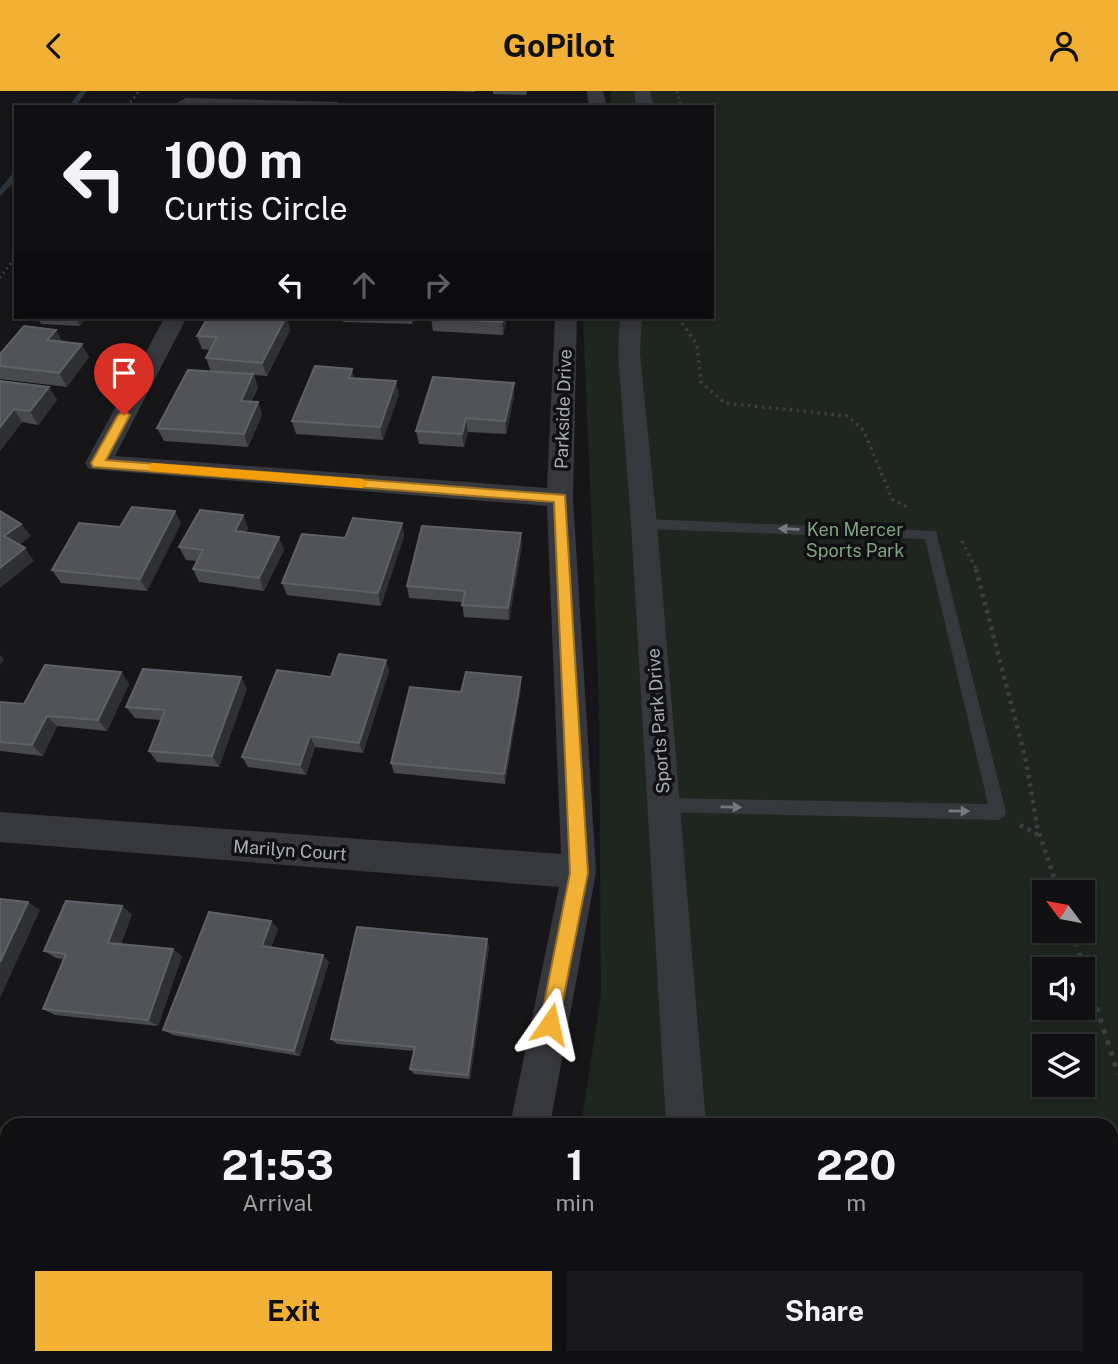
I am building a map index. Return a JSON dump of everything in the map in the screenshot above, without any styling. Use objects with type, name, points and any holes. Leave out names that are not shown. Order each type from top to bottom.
[{"type":"street","points":[[186,103],[262,105]]},
{"type":"street","points":[[175,319],[98,463],[560,498]]},
{"type":"street","name":"Parkside Drive","points":[[531,1118],[579,873],[560,498],[565,319]]},
{"type":"street","name":"Sports Park Drive","points":[[631,319],[629,353],[644,524],[685,1118]]},
{"type":"street","name":"Marilyn Court","points":[[0,827],[579,873]]},
{"type":"lane","points":[[644,524],[931,534],[999,812],[663,805]]},
{"type":"path","points":[[0,278],[14,259]]},
{"type":"path","points":[[1076,943],[1118,1074]]},
{"type":"green space","name":"Ken Mercer Sports Park","points":[[611,91],[1118,91],[1118,1118],[582,1118],[601,995],[599,705],[583,319],[714,319],[714,105],[610,105]]},
{"type":"building","points":[[207,319],[285,319],[262,363],[206,358],[217,337],[197,336]]},
{"type":"building","points":[[449,319],[503,319],[502,322]]},
{"type":"building","points":[[24,326],[56,330],[47,340],[82,344],[59,373],[0,366],[0,354]]},
{"type":"building","points":[[315,366],[352,369],[349,378],[396,381],[380,427],[292,421]]},
{"type":"building","points":[[188,370],[253,374],[241,401],[258,402],[244,434],[157,428]]},
{"type":"building","points":[[433,377],[514,383],[505,421],[466,418],[462,434],[416,431]]},
{"type":"building","points":[[0,381],[49,387],[30,411],[14,409],[0,427]]},
{"type":"building","points":[[132,507],[175,511],[140,579],[52,570],[79,523],[120,527]]},
{"type":"building","points":[[200,510],[243,515],[235,531],[279,537],[259,578],[193,569],[203,550],[179,547]]},
{"type":"building","points":[[0,511],[21,524],[4,536],[25,548],[0,568]]},
{"type":"building","points":[[353,518],[402,523],[378,593],[282,583],[302,534],[345,538]]},
{"type":"building","points":[[422,526],[521,533],[508,608],[462,605],[465,591],[407,586]]},
{"type":"building","points":[[339,654],[386,660],[359,743],[310,736],[300,765],[242,757],[277,670],[331,677]]},
{"type":"building","points":[[45,665],[121,672],[98,720],[47,716],[32,745],[0,742],[0,702],[24,704]]},
{"type":"building","points":[[143,669],[241,677],[212,756],[149,751],[165,710],[126,707]]},
{"type":"building","points":[[466,672],[521,677],[504,774],[391,763],[410,687],[461,692]]},
{"type":"building","points":[[0,899],[28,902],[0,962]]},
{"type":"building","points":[[66,901],[122,906],[108,943],[173,949],[148,1020],[43,1009],[66,954],[44,951]]},
{"type":"building","points":[[209,912],[271,921],[262,946],[323,955],[294,1051],[163,1030]]},
{"type":"building","points":[[357,927],[487,939],[468,1075],[410,1069],[415,1047],[331,1039]]},
{"type":"waterway","points":[[73,105],[84,91]]},
{"type":"waterway","points":[[0,194],[14,177]]},
{"type":"slow traffic","points":[[153,468],[362,483]]},
{"type":"route","points":[[124,415],[98,463],[560,498],[579,873],[550,1024]]}]
